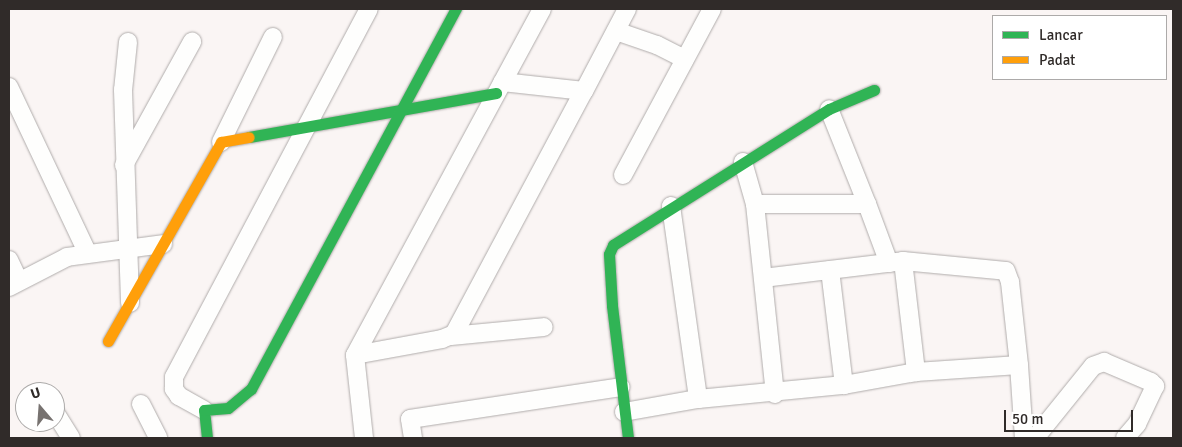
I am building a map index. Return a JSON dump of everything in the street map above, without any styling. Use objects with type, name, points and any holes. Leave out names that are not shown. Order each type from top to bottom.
[{"type":"street","points":[[369,9],[304,126],[174,377],[174,389],[179,396],[204,410],[228,408],[239,402],[251,389],[398,113],[456,9]]},
{"type":"street","points":[[363,438],[355,356],[542,9]]},
{"type":"street","points":[[451,336],[627,9]]},
{"type":"street","points":[[622,175],[712,9]]},
{"type":"street","points":[[616,31],[657,45],[685,59]]},
{"type":"street","points":[[108,341],[221,142],[273,38]]},
{"type":"street","points":[[128,42],[123,90],[130,303]]},
{"type":"street","points":[[124,165],[192,42]]},
{"type":"street","points":[[9,87],[87,252]]},
{"type":"street","points":[[221,142],[304,126],[398,113],[499,88],[584,91]]},
{"type":"street","points":[[628,438],[612,305],[610,250],[618,239],[829,109],[874,90]]},
{"type":"street","points":[[829,109],[867,204],[896,262],[916,372]]},
{"type":"street","points":[[743,162],[756,204],[775,394]]},
{"type":"street","points":[[756,204],[867,204]]},
{"type":"street","points":[[671,206],[698,399]]},
{"type":"street","points":[[9,260],[14,284],[56,260],[87,252],[163,244]]},
{"type":"street","points":[[763,278],[896,262],[1006,271],[1010,282],[1019,365],[1024,438]]},
{"type":"street","points":[[830,270],[844,385]]},
{"type":"street","points":[[355,356],[451,336],[544,327]]},
{"type":"street","points":[[1035,438],[1093,366],[1104,362],[1151,382],[1155,386],[1137,424],[1125,438]]},
{"type":"street","points":[[624,412],[698,399],[775,394],[844,385],[916,372],[1019,365]]},
{"type":"street","points":[[413,438],[410,419],[621,387]]},
{"type":"street","points":[[141,404],[158,438]]},
{"type":"street","points":[[204,410],[207,438]]},
{"type":"traffic: fast","points":[[207,438],[204,410],[228,408],[251,389],[456,9]]},
{"type":"traffic: fast","points":[[628,438],[612,305],[609,254],[613,245],[829,109],[874,90]]},
{"type":"traffic: fast","points":[[249,137],[496,93]]},
{"type":"traffic: slow","points":[[108,341],[221,142],[249,137]]}]
